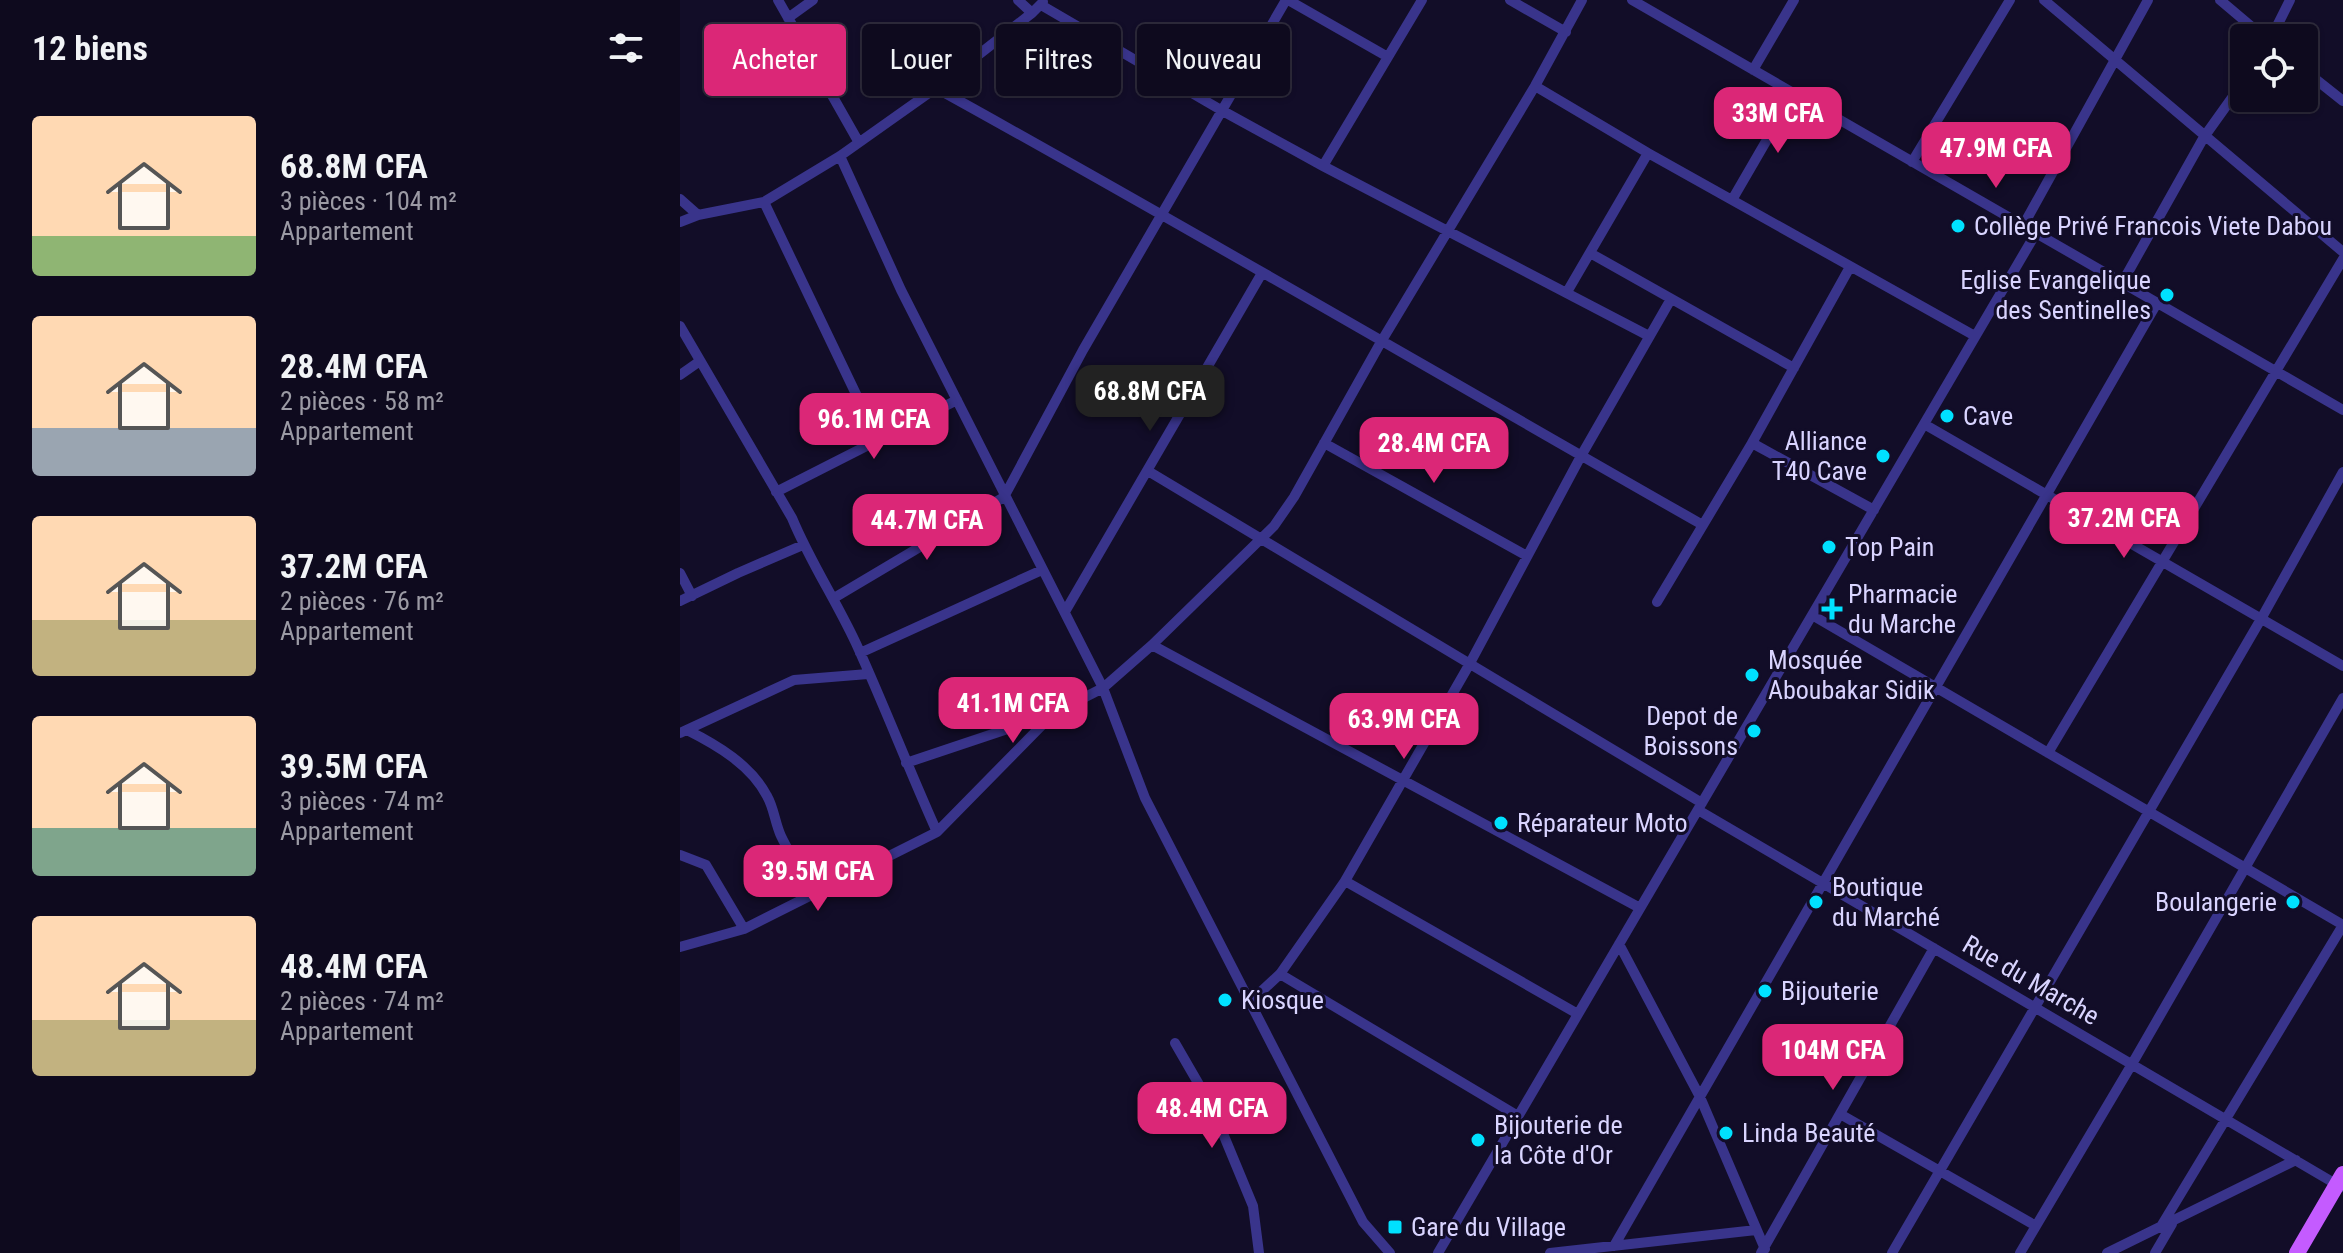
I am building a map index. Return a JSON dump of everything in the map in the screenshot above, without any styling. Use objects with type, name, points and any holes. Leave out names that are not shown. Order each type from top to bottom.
[{"type":"main road","points":[[2297,1253],[2341,1182]]},
{"type":"street","points":[[778,0],[858,141]]},
{"type":"street","points":[[788,18],[813,0]]},
{"type":"street","points":[[1018,0],[1032,13]]},
{"type":"street","points":[[834,598],[1004,497],[1083,350],[1287,0],[1388,57]]},
{"type":"street","points":[[1323,166],[1422,0]]},
{"type":"street","points":[[1510,0],[1566,32]]},
{"type":"street","points":[[906,763],[1052,714],[1103,688],[1261,540],[1294,497],[1381,342],[1535,86],[1582,0]]},
{"type":"street","points":[[1632,0],[1653,5],[1753,70],[2343,410]]},
{"type":"street","points":[[1753,70],[1794,0]]},
{"type":"street","points":[[1912,162],[2010,0]]},
{"type":"street","points":[[2044,0],[2343,252]]},
{"type":"street","points":[[2023,226],[2148,0]]},
{"type":"street","points":[[2220,0],[2250,24]]},
{"type":"street","points":[[2276,24],[2290,0]]},
{"type":"street","points":[[980,54],[1043,2],[1221,110],[1649,336]]},
{"type":"street","points":[[2318,81],[2343,101]]},
{"type":"street","points":[[1535,86],[1648,153],[1975,336]]},
{"type":"street","points":[[1732,200],[1794,93]]},
{"type":"street","points":[[680,222],[698,215],[764,202],[840,156],[924,96]]},
{"type":"street","points":[[951,96],[1163,213],[1381,342],[1701,524]]},
{"type":"street","points":[[2122,283],[2204,137],[2230,101]]},
{"type":"street","points":[[1567,292],[1648,153]]},
{"type":"street","points":[[840,156],[901,290],[1004,497],[1066,610],[1103,688],[1145,798],[1363,1222],[1390,1253]]},
{"type":"street","points":[[680,199],[698,215]]},
{"type":"street","points":[[764,202],[878,440]]},
{"type":"street","points":[[1438,1253],[2036,233]]},
{"type":"street","points":[[1590,253],[1794,368]]},
{"type":"street","points":[[2048,753],[2343,259]]},
{"type":"street","points":[[1657,602],[1752,443],[1850,267]]},
{"type":"street","points":[[1066,610],[1262,273]]},
{"type":"street","points":[[1251,1001],[1280,974],[1345,881],[1469,665],[1581,456],[1671,299]]},
{"type":"street","points":[[1614,1246],[2157,303]]},
{"type":"street","points":[[680,326],[792,518],[803,545],[834,598],[937,832]]},
{"type":"street","points":[[680,375],[700,361]]},
{"type":"street","points":[[776,492],[957,400]]},
{"type":"street","points":[[1924,424],[2343,666]]},
{"type":"street","points":[[1324,443],[1527,556]]},
{"type":"street","points":[[1752,443],[1874,510]]},
{"type":"street","name":"Rue du Marche","points":[[1148,471],[1823,883],[2296,1160],[2341,1182]]},
{"type":"street","points":[[1892,1253],[2261,619],[2343,472]]},
{"type":"street","points":[[680,601],[803,545]]},
{"type":"street","points":[[860,653],[1042,570]]},
{"type":"street","points":[[680,573],[692,596]]},
{"type":"street","points":[[1812,615],[2343,925],[2160,1228]]},
{"type":"street","points":[[1152,645],[1640,908]]},
{"type":"street","points":[[684,732],[794,680],[868,674]]},
{"type":"street","points":[[2020,1253],[2343,698]]},
{"type":"street","points":[[680,947],[744,929],[937,832],[1052,714]]},
{"type":"street","points":[[684,732],[734,759],[759,782],[782,837],[815,895]]},
{"type":"street","points":[[680,855],[706,865],[744,929]]},
{"type":"street","points":[[1345,881],[1578,1014]]},
{"type":"street","points":[[1619,944],[1700,1097],[1764,1251]]},
{"type":"street","points":[[1764,1251],[1934,948]]},
{"type":"street","points":[[1280,974],[1518,1116]]},
{"type":"street","points":[[1175,1043],[1212,1107],[1253,1206],[1259,1253]]},
{"type":"street","points":[[1840,1114],[2036,1226]]},
{"type":"street","points":[[2107,1253],[2296,1160]]},
{"type":"street","points":[[2155,1253],[2173,1222]]},
{"type":"street","points":[[1550,1253],[1756,1230]]},
{"type":"place","name":"Collège Privé Francois Viete Dabou","points":[[1958,226]]},
{"type":"place","name":"Eglise Evangelique des Sentinelles","points":[[2167,295]]},
{"type":"place","name":"Cave","points":[[1947,416]]},
{"type":"place","name":"Alliance T40 Cave","points":[[1883,456]]},
{"type":"place","name":"Top Pain","points":[[1829,547]]},
{"type":"place","name":"Pharmacie du Marche","points":[[1832,609]]},
{"type":"place","name":"Mosquée Aboubakar Sidik","points":[[1752,675]]},
{"type":"place","name":"Depot de Boissons","points":[[1754,731]]},
{"type":"place","name":"Réparateur Moto","points":[[1501,823]]},
{"type":"place","name":"Boutique du Marché","points":[[1816,902]]},
{"type":"place","name":"Boulangerie","points":[[2293,902]]},
{"type":"place","name":"Bijouterie","points":[[1765,991]]},
{"type":"place","name":"Kiosque","points":[[1225,1000]]},
{"type":"place","name":"Linda Beauté","points":[[1726,1133]]},
{"type":"place","name":"Bijouterie de la Côte d'Or","points":[[1478,1140]]},
{"type":"place","name":"Gare du Village","points":[[1395,1227]]}]
